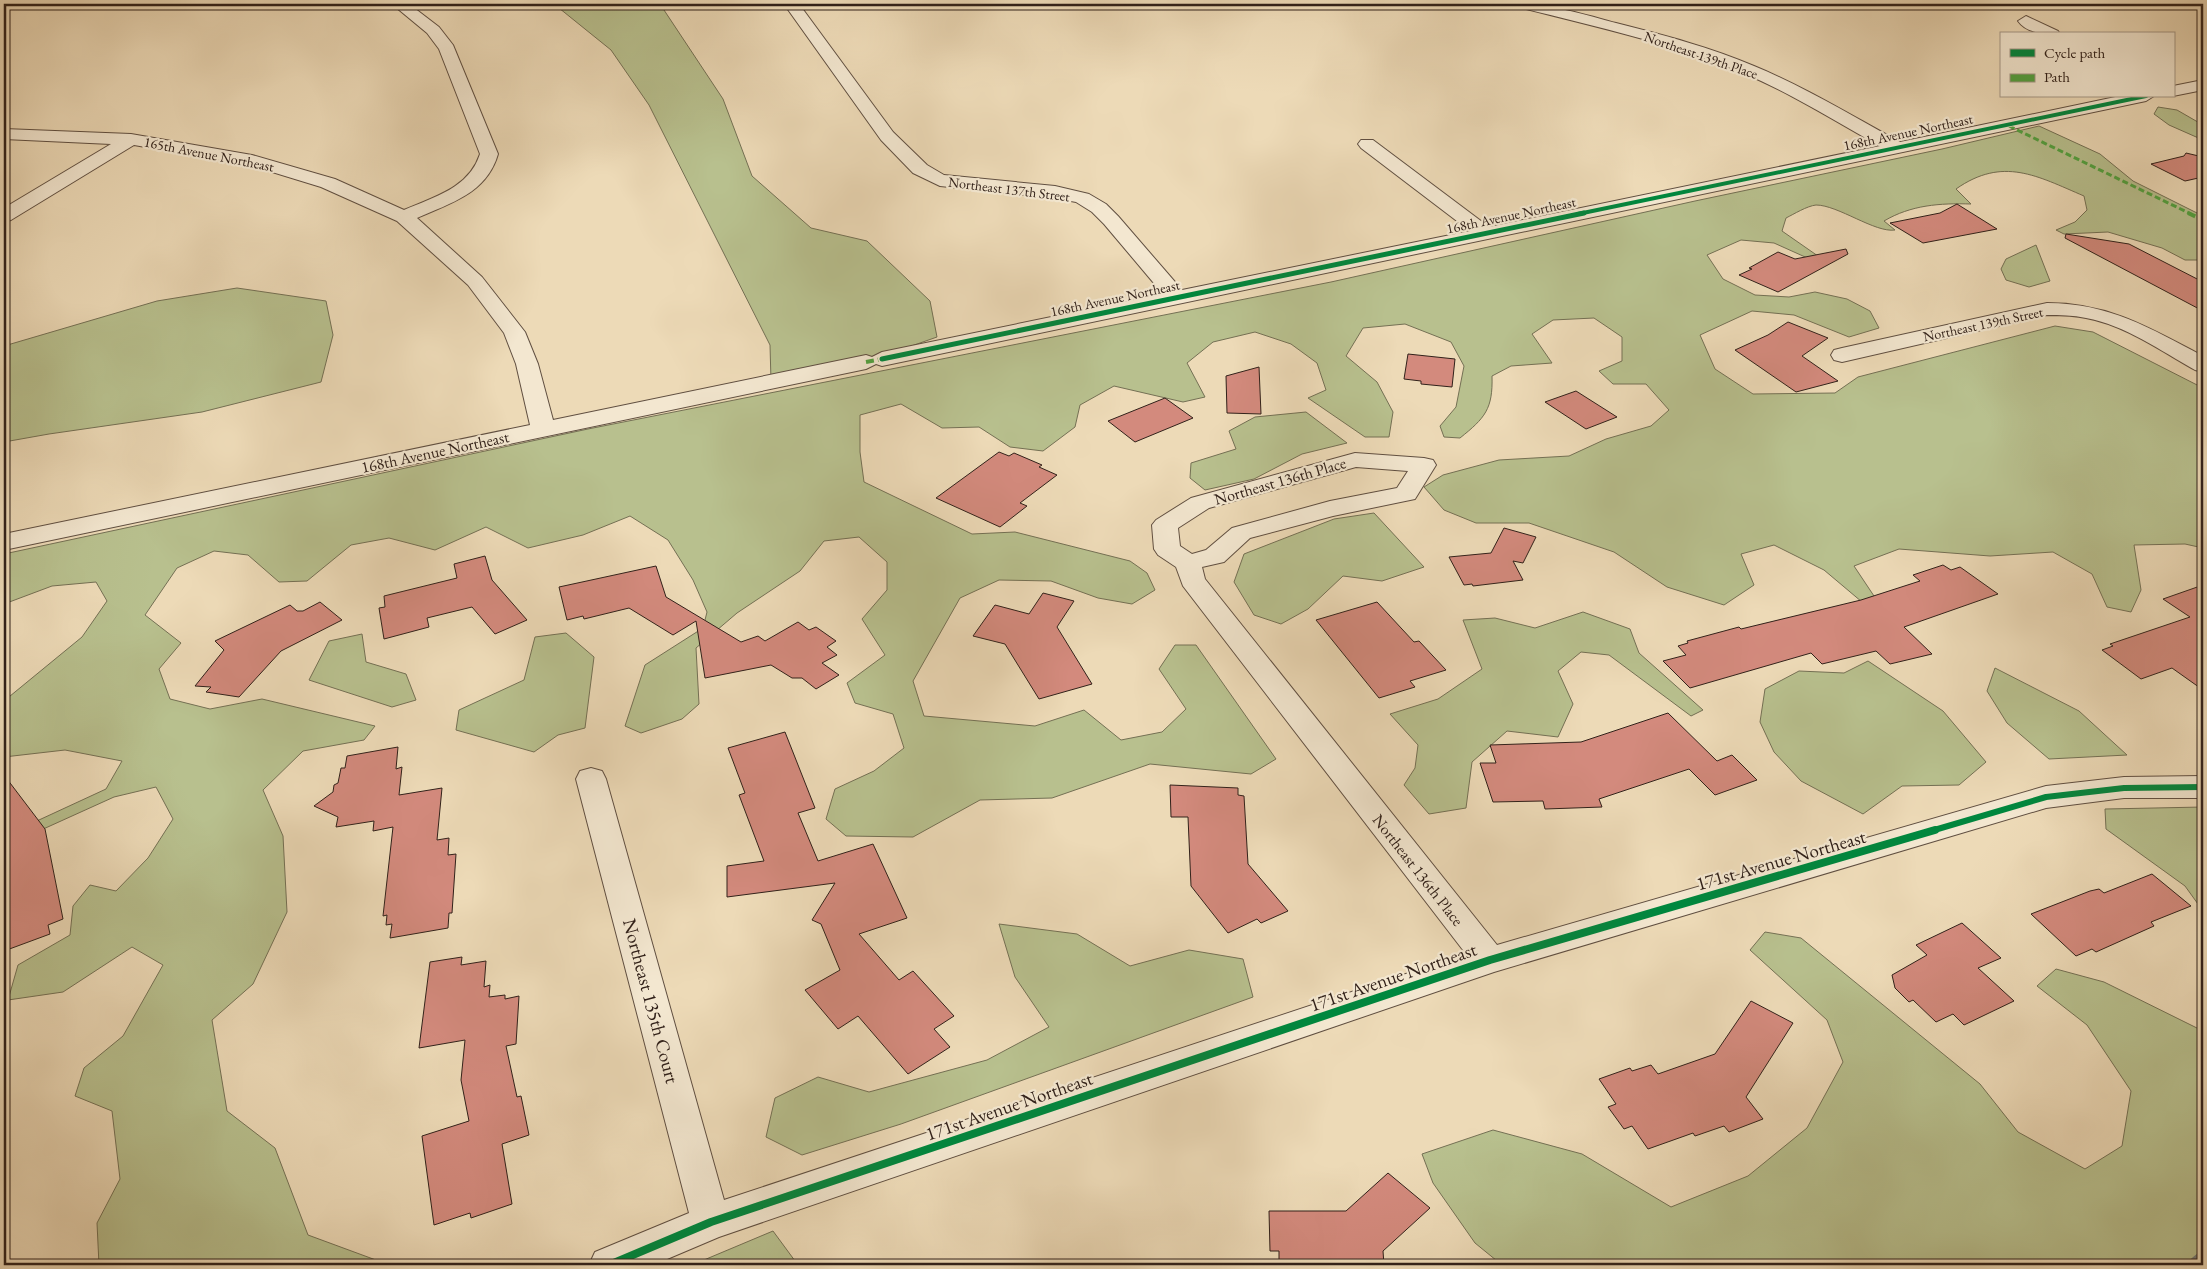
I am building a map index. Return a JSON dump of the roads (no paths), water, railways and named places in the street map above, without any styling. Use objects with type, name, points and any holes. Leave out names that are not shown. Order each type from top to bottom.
[{"type":"street","points":[[400,4],[433,30],[447,48],[489,154],[487,166],[480,178],[464,189],[404,218]]},
{"type":"street","name":"Northeast 137th Street","points":[[791,4],[887,136],[920,169],[940,180],[1056,192],[1082,198],[1099,208],[1111,220],[1178,298]]},
{"type":"street","name":"Northeast 139th Place","points":[[1523,4],[1611,26],[1728,61],[1767,78],[1896,147]]},
{"type":"street","points":[[2026,21],[2048,32]]},
{"type":"street","points":[[2177,88],[2203,85]]},
{"type":"street","name":"168th Avenue Northeast","points":[[4,542],[2136,98]]},
{"type":"street","name":"165th Avenue Northeast","points":[[4,134],[131,139],[252,160],[328,183],[404,218],[475,281],[514,332],[527,364],[543,429]]},
{"type":"street","points":[[4,216],[131,139]]},
{"type":"street","points":[[1367,144],[1485,233]]},
{"type":"street","name":"Northeast 139th Street","points":[[1842,354],[2047,309],[2068,309],[2090,312],[2116,320],[2203,365]]},
{"type":"street","name":"Northeast 136th Place","points":[[1188,563],[1215,556],[1241,533],[1330,509],[1406,494],[1424,465],[1355,460],[1200,503],[1165,526],[1167,549],[1188,563],[1192,580],[1490,960]]},
{"type":"street","name":"Northeast 135th Court","points":[[591,779],[711,1222]]},
{"type":"street","name":"171st Avenue Northeast","points":[[609,1265],[711,1222],[1490,960],[2046,797],[2101,788],[2160,785],[2203,787]]},
{"type":"waterway","points":[[2192,1265],[2203,1256]]}]
